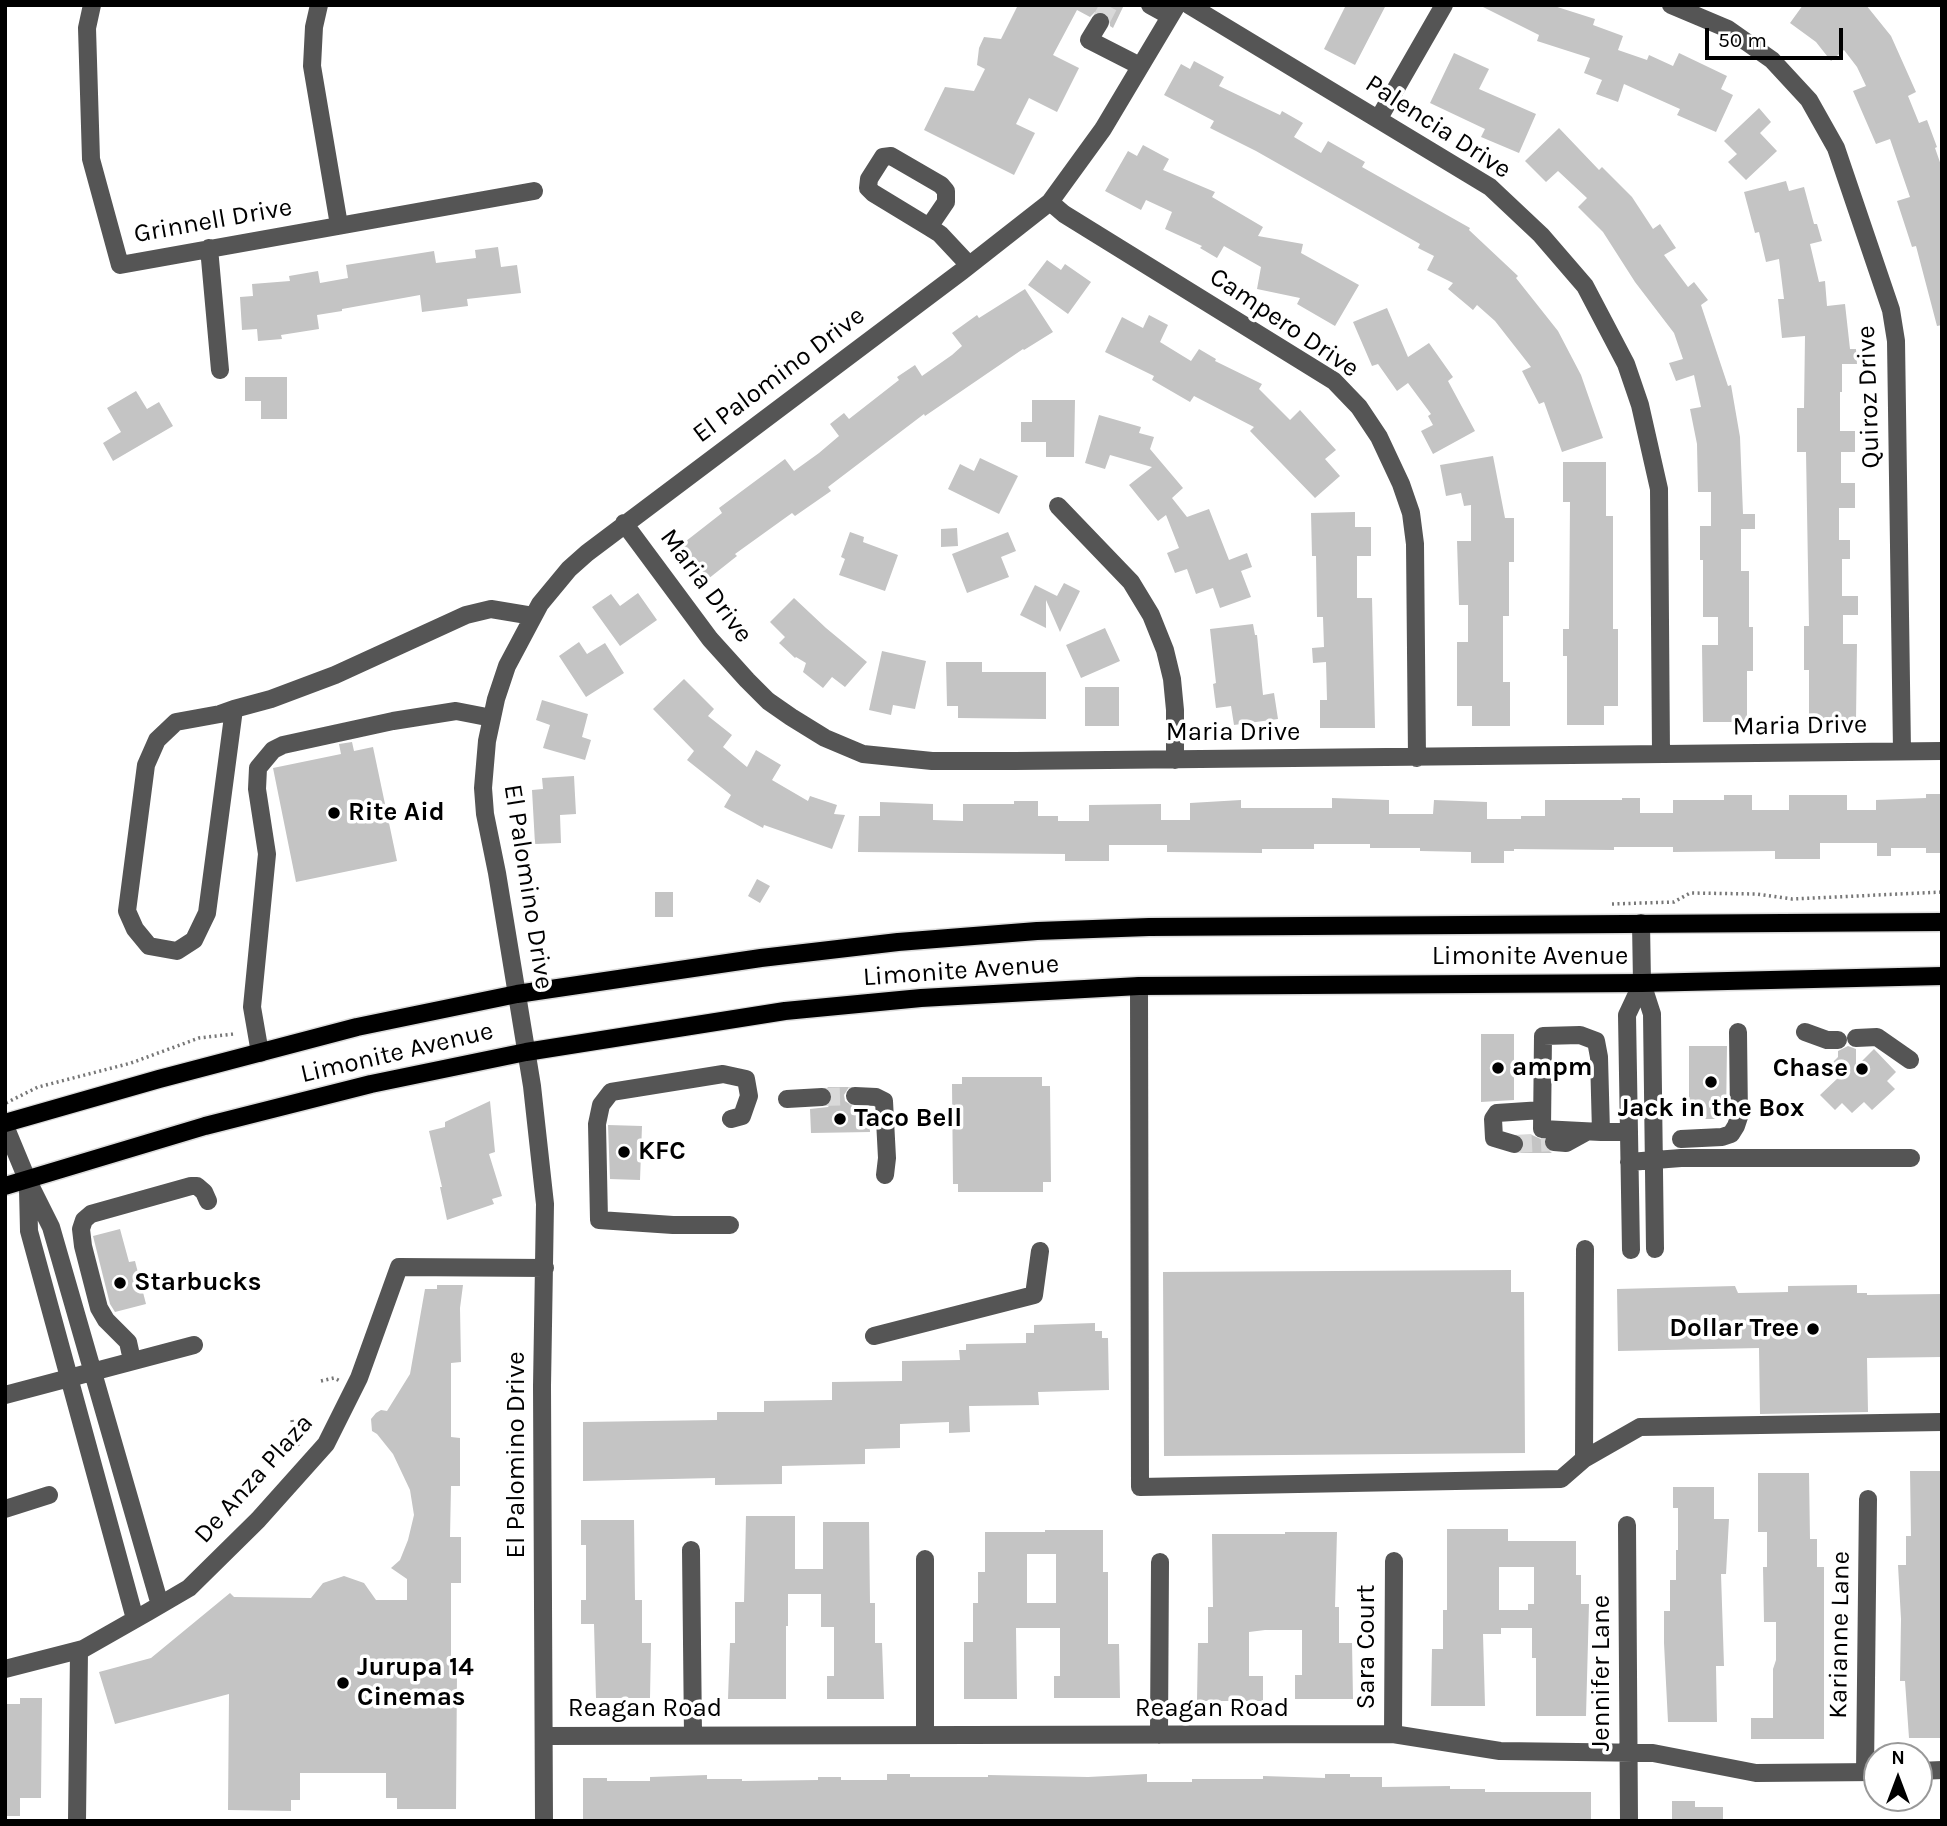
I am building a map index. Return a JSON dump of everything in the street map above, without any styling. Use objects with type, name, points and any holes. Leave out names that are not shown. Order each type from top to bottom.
[{"type":"main road","name":"Limonite Avenue","points":[[5,1124],[357,1027],[517,994],[761,958],[898,942],[1037,931],[1149,926],[1942,922]]},
{"type":"main road","name":"Limonite Avenue","points":[[5,1186],[118,1150],[372,1084],[526,1052],[785,1011],[921,998],[1139,986],[1642,983],[1942,976]]},
{"type":"street","name":"Grinnell Drive","points":[[92,5],[87,28],[91,159],[120,265],[534,191]]},
{"type":"street","points":[[319,5],[314,27],[312,66],[339,225]]},
{"type":"street","points":[[1150,5],[1173,11]]},
{"type":"street","name":"Palencia Drive","points":[[1189,5],[1490,187],[1541,234],[1585,286],[1626,364],[1640,405],[1659,489],[1661,754]]},
{"type":"street","points":[[1379,118],[1444,5]]},
{"type":"street","name":"Quiroz Drive","points":[[1671,5],[1728,29],[1772,60],[1809,100],[1836,148],[1891,310],[1896,341],[1902,751]]},
{"type":"street","name":"El Palomino Drive","points":[[544,1821],[542,1387],[545,1203],[532,1086],[498,873],[485,814],[483,788],[487,741],[507,666],[533,616],[569,569],[624,523],[970,265],[1050,202],[1103,129],[1173,11]]},
{"type":"street","points":[[1100,22],[1089,40],[1140,66]]},
{"type":"street","points":[[929,228],[946,202],[946,191],[941,185],[891,156],[883,157],[869,179],[868,188],[929,228],[940,234],[970,265]]},
{"type":"street","name":"Campero Drive","points":[[1050,202],[1064,214],[1334,381],[1359,407],[1379,437],[1411,513],[1415,556],[1417,758]]},
{"type":"street","points":[[209,248],[220,370]]},
{"type":"street","points":[[1058,506],[1131,582],[1151,615],[1165,650],[1172,679],[1175,760]]},
{"type":"street","name":"Maria Drive","points":[[624,523],[710,639],[768,701],[825,738],[863,754],[909,760],[1175,760],[1942,751]]},
{"type":"street","points":[[234,709],[206,913],[194,940],[177,950],[149,946],[135,929],[127,911],[146,765],[157,740],[176,722],[271,699],[335,675],[466,615],[491,609],[533,616]]},
{"type":"street","points":[[260,1053],[252,1007],[267,854],[257,789],[258,768],[273,750],[283,745],[456,711],[492,718]]},
{"type":"street","points":[[1641,923],[1642,983],[1652,1014],[1655,1249]]},
{"type":"street","points":[[1631,1250],[1627,1015],[1642,983]]},
{"type":"street","points":[[1139,986],[1140,1487],[1561,1479],[1584,1459],[1640,1427],[1942,1422]]},
{"type":"street","points":[[1681,1139],[1722,1138],[1731,1134],[1736,1126],[1739,1117],[1738,1032]]},
{"type":"street","points":[[1805,1032],[1828,1040],[1877,1037],[1910,1060]]},
{"type":"street","points":[[1594,1132],[1599,1057],[1596,1041],[1580,1035],[1543,1036],[1542,1129],[1594,1132],[1629,1132]]},
{"type":"street","points":[[1599,1057],[1628,1058]]},
{"type":"street","points":[[730,1225],[673,1225],[599,1220],[597,1124],[601,1105],[611,1092],[723,1074],[746,1079],[750,1096],[741,1116],[731,1119]]},
{"type":"street","points":[[856,1096],[877,1097],[884,1101],[887,1158],[885,1175]]},
{"type":"street","points":[[787,1099],[822,1097]]},
{"type":"street","points":[[1514,1144],[1494,1138],[1493,1119],[1497,1113],[1542,1110]]},
{"type":"street","points":[[5,1124],[27,1179],[51,1227],[160,1605]]},
{"type":"street","points":[[1554,1142],[1566,1143],[1594,1132]]},
{"type":"street","points":[[1629,1162],[1681,1158],[1911,1158]]},
{"type":"street","points":[[27,1179],[29,1231],[135,1619]]},
{"type":"street","points":[[132,1360],[128,1342],[106,1320],[99,1308],[83,1246],[81,1229],[84,1220],[91,1214],[191,1186],[197,1186],[204,1192],[208,1201]]},
{"type":"street","points":[[1584,1459],[1585,1249]]},
{"type":"street","points":[[874,1336],[1034,1296],[1040,1251]]},
{"type":"street","name":"De Anza Plaza","points":[[5,1669],[79,1651],[189,1588],[258,1520],[326,1444],[359,1378],[399,1267],[545,1268]]},
{"type":"street","points":[[5,1395],[194,1345]]},
{"type":"street","points":[[5,1509],[49,1495]]},
{"type":"street","name":"Karianne Lane","points":[[1868,1499],[1871,1742]]},
{"type":"street","name":"Jennifer Lane","points":[[1627,1525],[1629,1821]]},
{"type":"street","points":[[691,1550],[693,1735]]},
{"type":"street","points":[[925,1559],[925,1735]]},
{"type":"street","name":"Sara Court","points":[[1393,1734],[1394,1561]]},
{"type":"street","points":[[1159,1735],[1160,1562]]},
{"type":"street","points":[[76,1821],[79,1651]]},
{"type":"street","name":"Reagan Road","points":[[544,1736],[1393,1734],[1500,1751],[1628,1752],[1679,1756],[1721,1768],[1756,1773],[1863,1772]]},
{"type":"path","points":[[1612,904],[1674,902],[1690,893],[1756,894],[1792,899],[1942,892]]},
{"type":"path","points":[[5,1103],[38,1087],[131,1063],[199,1038],[234,1034]]},
{"type":"building","points":[[1018,5],[1124,5],[1113,28],[1110,26],[1110,17],[1105,12],[1095,12],[1090,17],[1077,10],[1053,55],[1079,68],[1057,112],[1029,98],[1016,124],[1035,133],[1014,175],[924,130],[945,87],[974,91],[985,69],[977,65],[979,48],[984,37],[1001,39]]},
{"type":"building","points":[[1346,5],[1386,5],[1355,65],[1324,49]]},
{"type":"building","points":[[1479,5],[1551,5],[1595,19],[1593,25],[1623,36],[1618,50],[1647,60],[1649,55],[1673,66],[1679,53],[1727,76],[1721,89],[1733,95],[1716,132],[1677,115],[1680,109],[1624,84],[1618,102],[1596,94],[1602,80],[1584,73],[1590,58],[1537,41],[1539,35]]},
{"type":"building","points":[[1803,5],[1866,5],[1891,36],[1916,92],[1908,96],[1919,123],[1927,120],[1942,168],[1942,325],[1937,326],[1916,246],[1912,247],[1897,201],[1910,197],[1890,139],[1876,144],[1853,91],[1866,86],[1857,67],[1844,50],[1831,61],[1816,42],[1790,23]]},
{"type":"building","points":[[1454,53],[1489,69],[1479,89],[1536,114],[1519,153],[1481,137],[1485,129],[1430,103]]},
{"type":"building","points":[[1194,61],[1224,77],[1219,86],[1280,115],[1282,111],[1303,123],[1294,137],[1321,153],[1328,141],[1365,162],[1362,167],[1470,228],[1469,230],[1518,276],[1516,278],[1558,331],[1581,375],[1603,438],[1562,452],[1544,402],[1539,404],[1522,371],[1531,367],[1495,321],[1477,305],[1473,310],[1448,289],[1453,283],[1427,270],[1434,256],[1418,248],[1420,244],[1256,151],[1210,128],[1214,121],[1164,95],[1181,64],[1190,69]]},
{"type":"building","points":[[1759,108],[1771,122],[1760,133],[1777,151],[1746,180],[1728,162],[1737,154],[1724,141]]},
{"type":"building","points":[[1559,128],[1599,170],[1602,167],[1632,197],[1653,229],[1660,224],[1676,248],[1664,255],[1688,287],[1694,282],[1708,300],[1701,305],[1728,386],[1731,385],[1740,437],[1743,514],[1755,514],[1755,529],[1741,529],[1741,571],[1749,571],[1749,627],[1753,627],[1753,671],[1747,671],[1747,722],[1703,722],[1702,645],[1718,645],[1718,617],[1703,617],[1700,526],[1711,526],[1711,492],[1698,492],[1697,444],[1690,409],[1701,407],[1694,375],[1676,381],[1669,363],[1683,359],[1674,333],[1635,282],[1603,232],[1578,207],[1587,198],[1558,171],[1546,182],[1525,161]]},
{"type":"building","points":[[1143,145],[1169,159],[1163,170],[1215,192],[1212,197],[1263,227],[1258,236],[1303,244],[1301,253],[1359,285],[1335,326],[1297,304],[1300,298],[1257,289],[1261,267],[1224,246],[1217,258],[1200,248],[1202,246],[1165,229],[1172,212],[1146,200],[1141,210],[1105,191],[1128,151],[1137,156]]},
{"type":"building","points":[[1786,181],[1789,191],[1804,187],[1814,224],[1817,224],[1822,241],[1810,244],[1819,282],[1825,281],[1827,306],[1845,304],[1850,349],[1856,349],[1857,364],[1842,364],[1840,392],[1840,431],[1855,431],[1855,452],[1841,452],[1841,483],[1855,483],[1855,508],[1839,508],[1839,540],[1850,540],[1850,559],[1842,559],[1842,596],[1858,596],[1858,615],[1843,615],[1843,644],[1857,644],[1856,720],[1809,720],[1809,670],[1804,670],[1804,626],[1809,626],[1806,452],[1797,452],[1797,408],[1804,408],[1805,336],[1782,338],[1778,299],[1784,299],[1779,259],[1766,262],[1759,232],[1755,233],[1744,192]]},
{"type":"building","points":[[498,247],[501,267],[517,265],[521,293],[467,299],[468,306],[422,312],[420,295],[342,309],[317,315],[319,329],[281,335],[282,339],[258,341],[257,329],[242,330],[240,297],[253,296],[252,284],[290,281],[289,276],[318,271],[320,283],[348,278],[346,265],[434,251],[436,263],[476,258],[475,250]]},
{"type":"building","points":[[1047,260],[1061,270],[1065,264],[1091,282],[1068,314],[1028,285]]},
{"type":"building","points":[[1025,289],[1053,332],[1023,349],[925,416],[924,414],[828,487],[831,491],[795,516],[792,513],[735,554],[737,556],[708,579],[681,545],[722,513],[719,508],[785,459],[794,471],[839,436],[830,424],[844,413],[849,419],[899,380],[897,377],[915,365],[922,376],[962,346],[952,333],[977,315],[979,318]]},
{"type":"building","points":[[1387,308],[1408,357],[1429,343],[1453,377],[1448,381],[1475,431],[1433,454],[1421,431],[1433,425],[1428,416],[1431,414],[1408,383],[1397,391],[1378,364],[1372,366],[1353,322]]},
{"type":"building","points":[[1149,315],[1168,325],[1160,342],[1191,361],[1199,349],[1216,359],[1215,361],[1262,384],[1259,389],[1290,420],[1300,410],[1336,450],[1325,459],[1340,476],[1315,498],[1250,431],[1254,427],[1194,396],[1190,402],[1152,380],[1154,376],[1105,352],[1122,317],[1143,328]]},
{"type":"building","points":[[245,377],[287,377],[287,419],[261,419],[261,401],[245,401]]},
{"type":"building","points":[[136,391],[147,409],[159,402],[173,426],[113,461],[103,443],[121,432],[107,408]]},
{"type":"building","points":[[1032,400],[1075,400],[1074,457],[1046,457],[1046,442],[1021,442],[1021,422],[1032,422]]},
{"type":"building","points":[[1099,415],[1141,427],[1139,433],[1154,437],[1150,449],[1183,488],[1172,498],[1187,517],[1209,509],[1229,560],[1247,553],[1252,567],[1241,571],[1251,597],[1220,608],[1213,588],[1196,594],[1187,569],[1175,573],[1167,553],[1179,548],[1166,515],[1158,521],[1129,485],[1152,467],[1110,455],[1105,469],[1085,463]]},
{"type":"building","points":[[1493,456],[1505,518],[1514,518],[1514,562],[1509,562],[1509,616],[1503,616],[1503,682],[1510,682],[1510,726],[1472,726],[1472,706],[1457,706],[1457,642],[1468,642],[1468,605],[1459,605],[1457,541],[1471,541],[1471,505],[1464,506],[1461,493],[1446,496],[1440,465]]},
{"type":"building","points":[[980,458],[1018,476],[999,514],[948,489],[960,464],[974,471]]},
{"type":"building","points":[[1563,462],[1606,462],[1606,516],[1613,516],[1613,629],[1618,629],[1618,706],[1604,706],[1604,725],[1567,725],[1567,656],[1563,656],[1563,629],[1569,629],[1570,502],[1563,502]]},
{"type":"building","points":[[1355,512],[1355,527],[1371,527],[1371,556],[1357,556],[1357,598],[1372,598],[1375,728],[1320,728],[1320,700],[1327,700],[1326,662],[1313,663],[1312,648],[1324,647],[1323,617],[1317,617],[1316,556],[1312,556],[1311,513]]},
{"type":"building","points":[[957,528],[958,546],[941,547],[941,529]]},
{"type":"building","points":[[850,532],[864,537],[863,542],[898,555],[885,591],[839,575],[845,559],[841,557]]},
{"type":"building","points":[[1008,532],[1016,551],[1001,557],[1009,577],[967,593],[952,554]]},
{"type":"building","points":[[1064,583],[1080,591],[1060,632],[1046,600],[1046,628],[1020,615],[1035,585],[1057,596]]},
{"type":"building","points":[[638,593],[657,620],[620,646],[592,607],[611,594],[620,606]]},
{"type":"building","points":[[794,598],[867,662],[845,687],[832,677],[823,688],[803,672],[806,663],[795,658],[779,643],[785,637],[770,622]]},
{"type":"building","points":[[1253,624],[1257,635],[1263,695],[1274,693],[1278,719],[1234,725],[1231,706],[1216,708],[1210,629]]},
{"type":"building","points":[[1105,628],[1120,661],[1081,678],[1066,645]]},
{"type":"building","points":[[579,642],[587,654],[605,643],[624,673],[586,697],[559,656]]},
{"type":"building","points":[[882,651],[926,661],[915,709],[893,705],[891,715],[869,710]]},
{"type":"building","points":[[946,662],[982,662],[982,672],[1046,672],[1046,719],[958,718],[958,706],[947,706]]},
{"type":"building","points":[[684,679],[714,709],[708,716],[732,735],[723,747],[747,767],[756,750],[781,765],[772,780],[808,801],[810,796],[837,805],[834,814],[845,815],[832,849],[764,825],[763,828],[724,807],[731,795],[687,760],[694,751],[653,709]]},
{"type":"building","points":[[1085,687],[1119,687],[1119,726],[1085,726]]},
{"type":"building","points":[[542,700],[588,714],[582,737],[591,740],[585,760],[543,748],[550,725],[536,720]]},
{"type":"building","name":"Rite Aid","points":[[352,742],[354,751],[373,747],[397,861],[296,882],[273,768],[341,754],[339,744]]},
{"type":"building","points":[[574,776],[576,814],[560,815],[561,843],[535,844],[532,790],[543,789],[542,778]]},
{"type":"building","points":[[1926,794],[1942,794],[1942,853],[1926,853],[1926,848],[1891,848],[1891,856],[1877,856],[1877,843],[1820,843],[1820,859],[1775,859],[1775,851],[1673,852],[1673,847],[1614,847],[1614,850],[1514,849],[1504,851],[1504,863],[1471,863],[1471,852],[1370,848],[1370,844],[1314,844],[1314,849],[1262,849],[1262,853],[1167,852],[1167,845],[1109,845],[1109,861],[1065,861],[1065,854],[858,852],[859,816],[880,816],[880,802],[933,804],[933,820],[963,821],[963,804],[1038,801],[1038,816],[1058,816],[1058,821],[1089,821],[1089,805],[1161,804],[1161,820],[1190,820],[1190,803],[1241,800],[1241,808],[1332,808],[1332,798],[1389,800],[1389,814],[1433,814],[1434,800],[1487,802],[1487,819],[1521,819],[1521,816],[1545,816],[1545,800],[1640,798],[1640,813],[1673,813],[1673,800],[1724,800],[1724,795],[1752,795],[1752,810],[1789,810],[1789,795],[1847,795],[1847,810],[1876,810],[1876,800],[1926,798]]},
{"type":"building","points":[[757,879],[770,886],[760,903],[748,896]]},
{"type":"building","points":[[655,892],[673,892],[673,917],[655,917]]},
{"type":"building","name":"ampm","points":[[1481,1034],[1514,1034],[1514,1100],[1481,1102]]},
{"type":"building","name":"Jack in the Box","points":[[1689,1046],[1727,1046],[1726,1119],[1689,1119]]},
{"type":"building","name":"Chase","points":[[1848,1046],[1856,1049],[1856,1067],[1874,1049],[1896,1072],[1887,1081],[1895,1089],[1872,1110],[1864,1102],[1852,1113],[1842,1103],[1835,1110],[1820,1095],[1839,1077],[1829,1066],[1838,1057],[1838,1051]]},
{"type":"building","points":[[962,1077],[1042,1077],[1042,1086],[1050,1086],[1051,1182],[1043,1182],[1043,1192],[958,1192],[958,1184],[953,1184],[952,1084],[962,1084]]},
{"type":"building","name":"Taco Bell","points":[[827,1087],[849,1087],[844,1095],[845,1101],[854,1107],[869,1108],[870,1132],[811,1133],[810,1109],[828,1107],[832,1101],[832,1091]]},
{"type":"building","points":[[490,1101],[495,1152],[489,1154],[502,1196],[492,1199],[494,1204],[447,1220],[429,1131],[445,1127],[445,1122]]},
{"type":"building","name":"KFC","points":[[608,1125],[642,1126],[640,1180],[610,1179]]},
{"type":"building","points":[[1520,1135],[1532,1135],[1543,1140],[1544,1147],[1552,1153],[1520,1153],[1525,1148],[1525,1142]]},
{"type":"building","name":"Starbucks","points":[[120,1229],[129,1262],[135,1261],[146,1304],[115,1312],[110,1304],[93,1236]]},
{"type":"building","points":[[1511,1270],[1511,1292],[1524,1292],[1525,1453],[1164,1456],[1163,1272]]},
{"type":"building","name":"Jurupa 14 Cinemas","points":[[437,1285],[463,1285],[460,1308],[461,1362],[451,1363],[451,1437],[460,1438],[460,1486],[451,1486],[450,1537],[461,1537],[461,1583],[451,1583],[451,1672],[457,1672],[456,1809],[397,1809],[397,1798],[386,1798],[386,1773],[300,1773],[300,1800],[291,1800],[291,1811],[228,1810],[229,1694],[115,1724],[99,1672],[151,1658],[230,1593],[234,1597],[311,1598],[323,1583],[344,1576],[364,1583],[376,1600],[407,1600],[407,1579],[391,1568],[400,1560],[408,1540],[414,1515],[410,1490],[393,1454],[372,1431],[371,1419],[381,1410],[387,1411],[410,1374],[425,1289],[437,1289]]},
{"type":"building","points":[[1857,1285],[1857,1293],[1867,1295],[1942,1294],[1942,1357],[1867,1358],[1868,1412],[1760,1414],[1759,1348],[1618,1351],[1617,1289],[1735,1286],[1738,1293],[1788,1292],[1788,1286]]},
{"type":"building","points":[[1095,1323],[1095,1331],[1102,1331],[1102,1338],[1108,1338],[1109,1390],[1038,1392],[1039,1405],[969,1406],[970,1432],[949,1433],[949,1422],[900,1424],[900,1448],[865,1449],[865,1464],[782,1466],[782,1484],[715,1485],[715,1478],[583,1481],[583,1422],[717,1420],[717,1412],[764,1412],[764,1401],[832,1400],[832,1382],[902,1381],[902,1361],[960,1360],[959,1350],[966,1350],[966,1344],[1026,1343],[1026,1333],[1034,1333],[1034,1325]]},
{"type":"building","points":[[1910,1471],[1942,1471],[1942,1738],[1909,1738],[1905,1681],[1900,1681],[1898,1565],[1906,1565],[1906,1536],[1911,1536]]},
{"type":"building","points":[[1758,1473],[1809,1473],[1810,1539],[1817,1539],[1817,1567],[1824,1567],[1824,1739],[1751,1739],[1751,1718],[1773,1718],[1773,1669],[1776,1660],[1776,1622],[1764,1622],[1763,1567],[1767,1567],[1767,1532],[1758,1532]]},
{"type":"building","points":[[1673,1487],[1714,1487],[1714,1519],[1729,1519],[1726,1574],[1721,1574],[1724,1666],[1716,1666],[1717,1722],[1668,1722],[1664,1611],[1670,1611],[1670,1580],[1676,1580],[1678,1508],[1673,1508]]},
{"type":"building","points":[[746,1516],[795,1516],[795,1569],[823,1569],[823,1522],[869,1522],[870,1603],[875,1603],[875,1643],[882,1643],[884,1699],[827,1699],[827,1676],[834,1676],[834,1627],[821,1627],[821,1594],[788,1594],[786,1699],[728,1699],[730,1643],[735,1643],[735,1602],[744,1602]]},
{"type":"building","points":[[581,1520],[634,1520],[635,1600],[642,1600],[642,1643],[651,1643],[650,1698],[596,1698],[594,1624],[581,1624],[581,1600],[586,1600],[586,1545],[581,1545]]},
{"type":"building","points":[[1447,1529],[1508,1529],[1508,1541],[1576,1541],[1576,1575],[1581,1575],[1581,1604],[1589,1604],[1586,1716],[1536,1716],[1536,1658],[1532,1658],[1532,1628],[1501,1628],[1501,1634],[1483,1634],[1485,1706],[1431,1706],[1432,1649],[1443,1649],[1443,1610],[1447,1610]],"holes":[[[1499,1567],[1534,1567],[1534,1604],[1528,1604],[1528,1610],[1499,1610]]]},
{"type":"building","points":[[1103,1530],[1103,1572],[1108,1572],[1108,1644],[1119,1644],[1120,1698],[1054,1698],[1054,1676],[1060,1676],[1060,1628],[1016,1628],[1017,1699],[964,1699],[964,1642],[973,1642],[973,1603],[978,1603],[978,1572],[985,1572],[985,1532]],"holes":[[[1027,1554],[1056,1554],[1056,1603],[1027,1603]]]},
{"type":"building","points":[[1337,1532],[1335,1607],[1339,1607],[1339,1643],[1352,1643],[1353,1699],[1295,1699],[1295,1675],[1302,1675],[1302,1630],[1265,1630],[1249,1632],[1249,1676],[1263,1676],[1263,1701],[1197,1701],[1198,1643],[1208,1643],[1208,1607],[1213,1607],[1212,1534]]},
{"type":"building","points":[[20,1698],[42,1698],[41,1798],[20,1798],[20,1816],[5,1816],[5,1704],[20,1704]]},
{"type":"building","points":[[887,1774],[910,1774],[910,1777],[1088,1777],[1147,1774],[1147,1782],[1192,1782],[1192,1779],[1263,1779],[1263,1776],[1325,1778],[1325,1774],[1350,1774],[1350,1777],[1382,1777],[1382,1787],[1450,1786],[1450,1789],[1485,1789],[1485,1792],[1591,1792],[1591,1821],[583,1821],[583,1778],[650,1781],[650,1777],[707,1775],[707,1779],[742,1781],[818,1780],[818,1777],[887,1780]]},
{"type":"building","points":[[1672,1801],[1695,1801],[1695,1807],[1723,1807],[1723,1821],[1672,1821]]},
{"type":"tunnel","points":[[1100,22],[1109,5]]},
{"type":"tunnel","points":[[822,1097],[855,1096]]},
{"type":"tunnel","points":[[1514,1144],[1554,1142]]},
{"type":"place","name":"Rite Aid","points":[[334,813]]},
{"type":"place","name":"ampm","points":[[1498,1068]]},
{"type":"place","name":"Chase","points":[[1862,1069]]},
{"type":"place","name":"Jack in the Box","points":[[1711,1082]]},
{"type":"place","name":"Taco Bell","points":[[840,1119]]},
{"type":"place","name":"KFC","points":[[624,1152]]},
{"type":"place","name":"Starbucks","points":[[120,1283]]},
{"type":"place","name":"Dollar Tree","points":[[1813,1329]]},
{"type":"place","name":"Jurupa 14 Cinemas","points":[[343,1683]]}]
